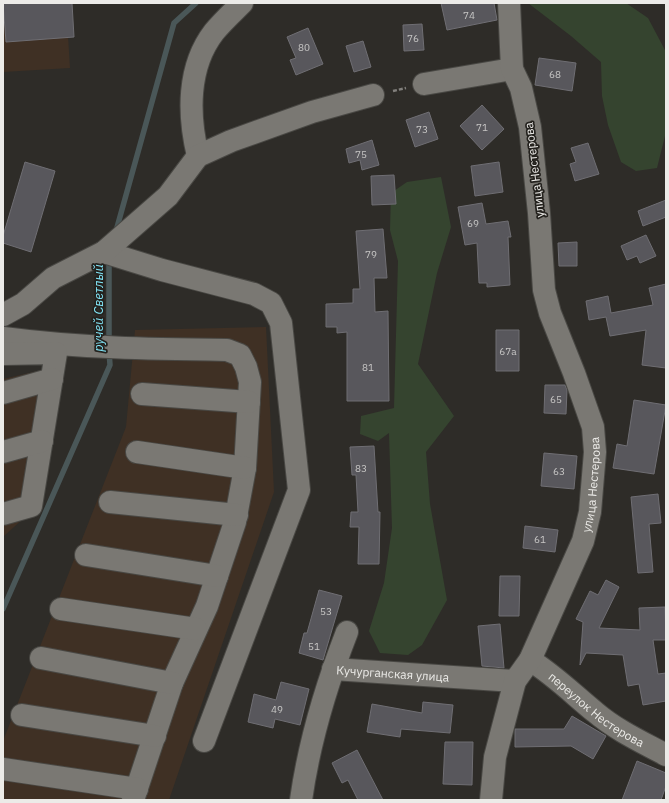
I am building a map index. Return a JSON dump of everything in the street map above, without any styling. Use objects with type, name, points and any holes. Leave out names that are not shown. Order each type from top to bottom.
[{"type":"street","points":[[198,156],[192,133],[192,93],[197,66],[214,33],[242,3]]},
{"type":"street","name":"улица Нестерова","points":[[491,800],[495,757],[515,681],[530,660],[583,541],[592,499],[595,452],[593,427],[574,373],[550,313],[544,290],[539,213],[530,127],[516,78],[509,3]]},
{"type":"street","points":[[424,84],[516,78]]},
{"type":"street","points":[[3,315],[22,304],[53,278],[109,253],[126,233],[168,196],[198,156],[232,141],[312,112],[373,95]]},
{"type":"street","points":[[109,253],[162,270],[254,294],[271,303],[281,323],[299,490],[204,741]]},
{"type":"street","points":[[3,338],[125,349],[227,350],[240,355],[246,367],[250,382],[245,468],[237,515],[207,606],[172,683],[135,794],[3,769]]},
{"type":"street","points":[[3,354],[56,353],[31,506],[3,514]]},
{"type":"street","points":[[3,393],[52,379]]},
{"type":"street","points":[[142,394],[249,402]]},
{"type":"street","points":[[3,452],[42,441]]},
{"type":"street","points":[[137,452],[245,468]]},
{"type":"street","points":[[110,502],[237,515]]},
{"type":"street","points":[[86,555],[217,576]]},
{"type":"street","points":[[61,609],[196,629]]},
{"type":"street","points":[[332,669],[346,632]]},
{"type":"street","points":[[41,658],[172,683]]},
{"type":"street","name":"переулок Нестерова","points":[[530,660],[552,674],[596,713],[630,736],[666,755]]},
{"type":"street","name":"Кучурганская улица","points":[[301,800],[306,765],[332,669],[515,681]]},
{"type":"street","points":[[22,715],[155,736]]},
{"type":"path","points":[[373,95],[424,84]]},
{"type":"shaded area","points":[[3,3],[66,3],[70,68],[3,72]]},
{"type":"shaded area","points":[[266,327],[274,492],[169,800],[3,800],[3,741],[126,427],[135,330]]},
{"type":"shaded area","points":[[55,367],[25,517],[3,537],[3,379]]},
{"type":"green space","points":[[528,3],[626,3],[648,18],[666,52],[666,132],[657,168],[636,171],[621,162],[608,125],[602,96],[601,62],[571,36]]},
{"type":"green space","points":[[441,177],[451,227],[437,273],[418,364],[454,416],[426,452],[430,504],[447,600],[422,645],[408,655],[380,653],[369,631],[384,583],[392,528],[389,433],[378,441],[360,434],[361,416],[394,408],[398,261],[390,230],[391,193],[407,182]]},
{"type":"building","points":[[3,3],[72,3],[74,37],[6,42]]},
{"type":"building","points":[[441,3],[494,3],[497,20],[447,30]]},
{"type":"building","points":[[422,24],[424,50],[404,51],[403,25]]},
{"type":"building","points":[[308,28],[323,64],[296,75],[290,60],[296,58],[287,37]]},
{"type":"building","points":[[363,41],[371,67],[354,72],[346,46]]},
{"type":"building","points":[[539,58],[576,63],[572,91],[535,85]]},
{"type":"building","points":[[482,105],[504,129],[482,150],[460,126]]},
{"type":"building","points":[[429,112],[438,139],[415,147],[406,120]]},
{"type":"building","points":[[372,140],[379,165],[362,170],[360,160],[349,163],[346,149]]},
{"type":"building","points":[[588,143],[599,174],[575,181],[570,164],[576,162],[571,148]]},
{"type":"building","points":[[25,162],[55,171],[31,252],[3,243],[3,236]]},
{"type":"building","points":[[499,162],[503,192],[475,196],[471,166]]},
{"type":"building","points":[[394,175],[396,204],[372,205],[371,176]]},
{"type":"building","points":[[666,200],[666,217],[643,226],[638,211]]},
{"type":"building","points":[[482,203],[486,224],[508,221],[511,237],[508,237],[510,285],[487,287],[487,283],[479,283],[477,243],[465,245],[458,207]]},
{"type":"building","points":[[383,229],[387,278],[374,278],[375,312],[388,311],[389,401],[347,401],[347,332],[337,333],[337,327],[326,327],[326,304],[353,303],[353,289],[360,289],[356,231]]},
{"type":"building","points":[[646,235],[656,256],[640,263],[637,256],[627,260],[621,246]]},
{"type":"building","points":[[577,242],[577,266],[559,266],[558,243]]},
{"type":"building","points":[[666,284],[666,368],[642,365],[646,330],[610,336],[606,317],[589,320],[586,301],[608,296],[611,313],[653,305],[649,288]]},
{"type":"building","points":[[496,330],[519,330],[519,371],[496,371]]},
{"type":"building","points":[[545,385],[565,385],[567,390],[566,414],[544,413]]},
{"type":"building","points":[[634,400],[666,405],[654,474],[613,468],[617,444],[627,446]]},
{"type":"building","points":[[374,446],[378,512],[380,512],[379,564],[358,564],[359,527],[350,527],[351,512],[358,512],[356,475],[352,475],[350,447]]},
{"type":"building","points":[[544,453],[577,456],[574,489],[541,486]]},
{"type":"building","points":[[658,494],[661,523],[649,524],[653,572],[638,573],[631,497]]},
{"type":"building","points":[[525,526],[558,530],[555,552],[523,548]]},
{"type":"building","points":[[500,576],[520,576],[519,616],[499,616]]},
{"type":"building","points":[[606,580],[619,587],[599,628],[640,630],[639,608],[665,607],[666,640],[653,640],[658,674],[666,673],[666,701],[643,705],[639,684],[628,686],[623,655],[586,653],[580,665],[583,622],[576,619],[590,591],[598,595]]},
{"type":"building","points":[[319,590],[342,596],[323,660],[299,653],[304,633],[307,633]]},
{"type":"building","points":[[500,624],[504,668],[482,666],[478,626]]},
{"type":"building","points":[[281,682],[309,689],[300,725],[275,719],[273,728],[248,722],[254,694],[276,700]]},
{"type":"building","points":[[423,702],[453,705],[450,733],[401,729],[400,737],[367,732],[372,704],[422,713]]},
{"type":"building","points":[[572,716],[606,736],[593,759],[571,746],[515,747],[515,729],[564,729]]},
{"type":"building","points":[[445,742],[473,742],[472,785],[443,784]]},
{"type":"building","points":[[357,750],[383,800],[358,800],[348,780],[342,783],[332,763]]},
{"type":"building","points":[[637,761],[666,773],[666,786],[661,800],[622,800]]},
{"type":"waterway","name":"ручей Светлый","points":[[116,231],[174,23],[196,3]]},
{"type":"waterway","name":"ручей Светлый","points":[[109,259],[109,342]]},
{"type":"waterway","name":"ручей Светлый","points":[[3,609],[110,365],[109,351]]}]
